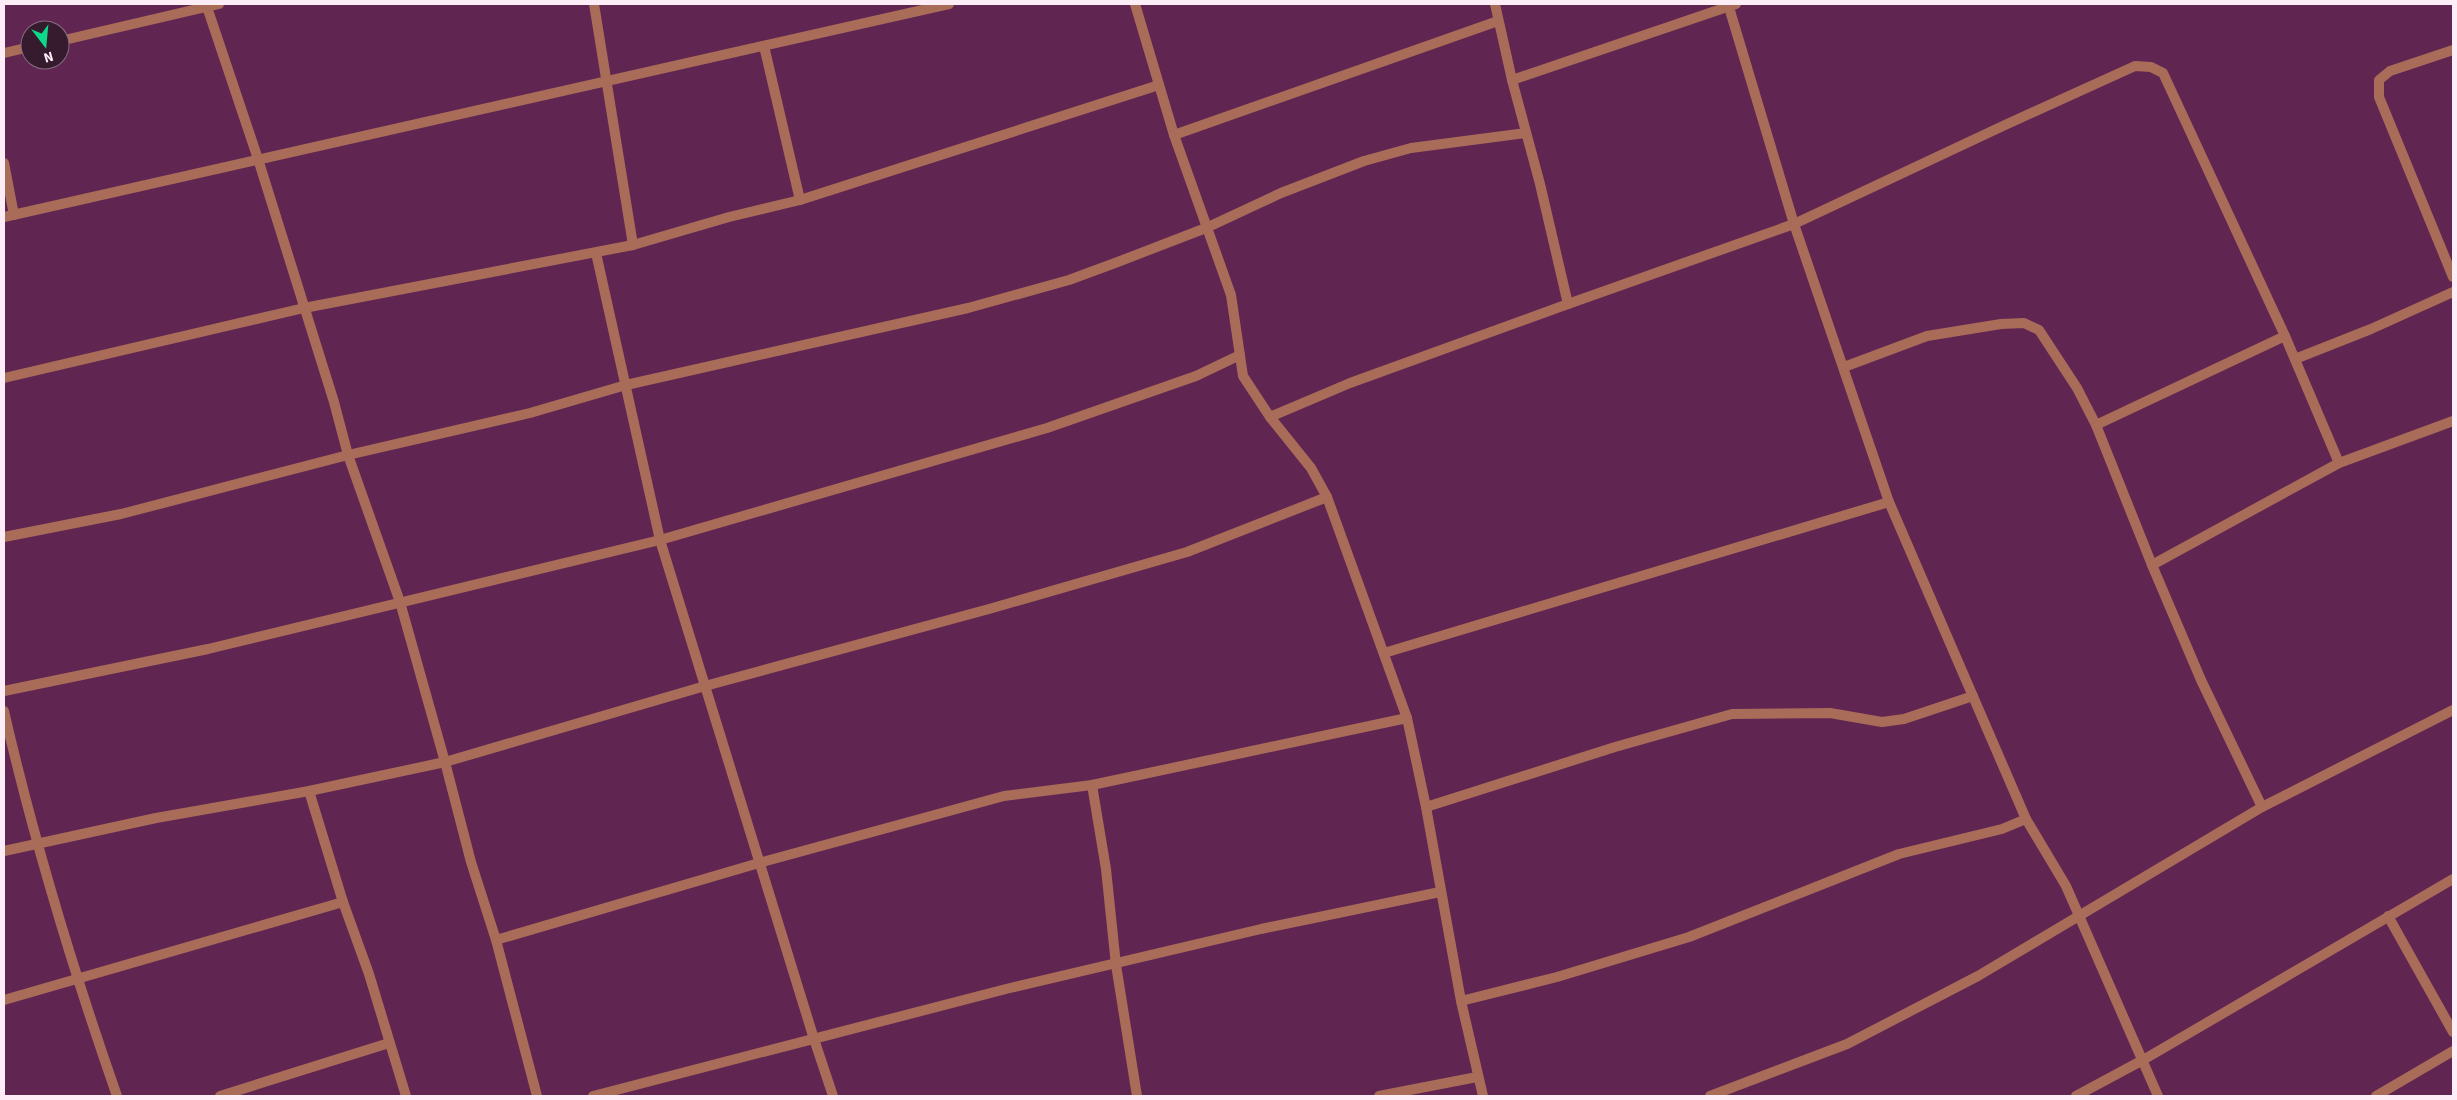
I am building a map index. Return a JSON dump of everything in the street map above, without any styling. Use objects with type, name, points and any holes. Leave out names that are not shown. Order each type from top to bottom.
[{"type":"street","points":[[70,39],[206,5],[219,4]]},
{"type":"street","points":[[594,4],[633,245]]},
{"type":"street","points":[[4,163],[9,216],[949,4]]},
{"type":"street","points":[[1135,4],[1174,135],[1231,295],[1243,376],[1270,417],[1310,468],[1327,498],[1407,718],[1426,807],[1461,1001],[1477,1077],[1483,1096]]},
{"type":"street","points":[[1495,4],[1568,304]]},
{"type":"street","points":[[206,5],[258,159],[348,455],[400,602],[471,862],[496,940],[537,1096]]},
{"type":"street","points":[[1512,80],[1731,5],[1794,224],[1889,502],[2026,819],[2048,853],[2080,916],[2158,1096]]},
{"type":"street","points":[[1174,135],[1498,21]]},
{"type":"street","points":[[764,46],[800,200]]},
{"type":"street","points":[[4,53],[20,49]]},
{"type":"street","points":[[2453,50],[2390,71],[2379,80],[2379,96],[2453,277]]},
{"type":"street","points":[[1270,417],[1341,387],[1794,224],[2135,66],[2151,67],[2163,73],[2285,336],[2339,463]]},
{"type":"street","points":[[4,378],[304,308],[633,245],[729,217],[800,200],[1159,85]]},
{"type":"street","points":[[4,537],[121,514],[348,455],[530,413],[626,385],[968,308],[1069,280],[1206,228],[1281,193],[1364,161],[1410,148],[1526,133]]},
{"type":"street","points":[[596,253],[660,540],[814,1039],[834,1096]]},
{"type":"street","points":[[2295,359],[2363,332],[2453,292]]},
{"type":"street","points":[[1844,367],[1927,336],[2001,324],[2024,324],[2039,330],[2077,388],[2096,425],[2152,565],[2201,680],[2262,807]]},
{"type":"street","points":[[2096,425],[2285,336]]},
{"type":"street","points":[[4,690],[208,649],[660,540],[1047,428],[1196,376],[1240,355]]},
{"type":"street","points":[[2152,565],[2339,463],[2453,421]]},
{"type":"street","points":[[4,851],[156,818],[309,791],[445,762],[705,686],[998,607],[1187,552],[1327,498]]},
{"type":"street","points":[[1384,653],[1889,502]]},
{"type":"street","points":[[1426,807],[1615,747],[1732,714],[1830,714],[1882,722],[1904,719],[1973,696]]},
{"type":"street","points":[[1710,1096],[1847,1044],[1978,976],[2262,807],[2453,710]]},
{"type":"street","points":[[4,711],[37,843],[77,980],[117,1096]]},
{"type":"street","points":[[496,940],[759,863],[1004,796],[1092,785],[1407,718]]},
{"type":"street","points":[[1092,785],[1106,869],[1116,965],[1137,1096]]},
{"type":"street","points":[[309,791],[343,902],[369,974],[406,1096]]},
{"type":"street","points":[[1461,1001],[1557,977],[1689,937],[1898,854],[2002,828],[2026,819]]},
{"type":"street","points":[[2076,1096],[2143,1060],[2453,879]]},
{"type":"street","points":[[593,1096],[1006,989],[1116,965],[1261,929],[1440,892]]},
{"type":"street","points":[[4,1000],[343,902]]},
{"type":"street","points":[[2388,916],[2453,1032]]},
{"type":"street","points":[[220,1096],[389,1043]]},
{"type":"street","points":[[2376,1096],[2453,1051]]},
{"type":"street","points":[[1379,1096],[1477,1077]]}]
